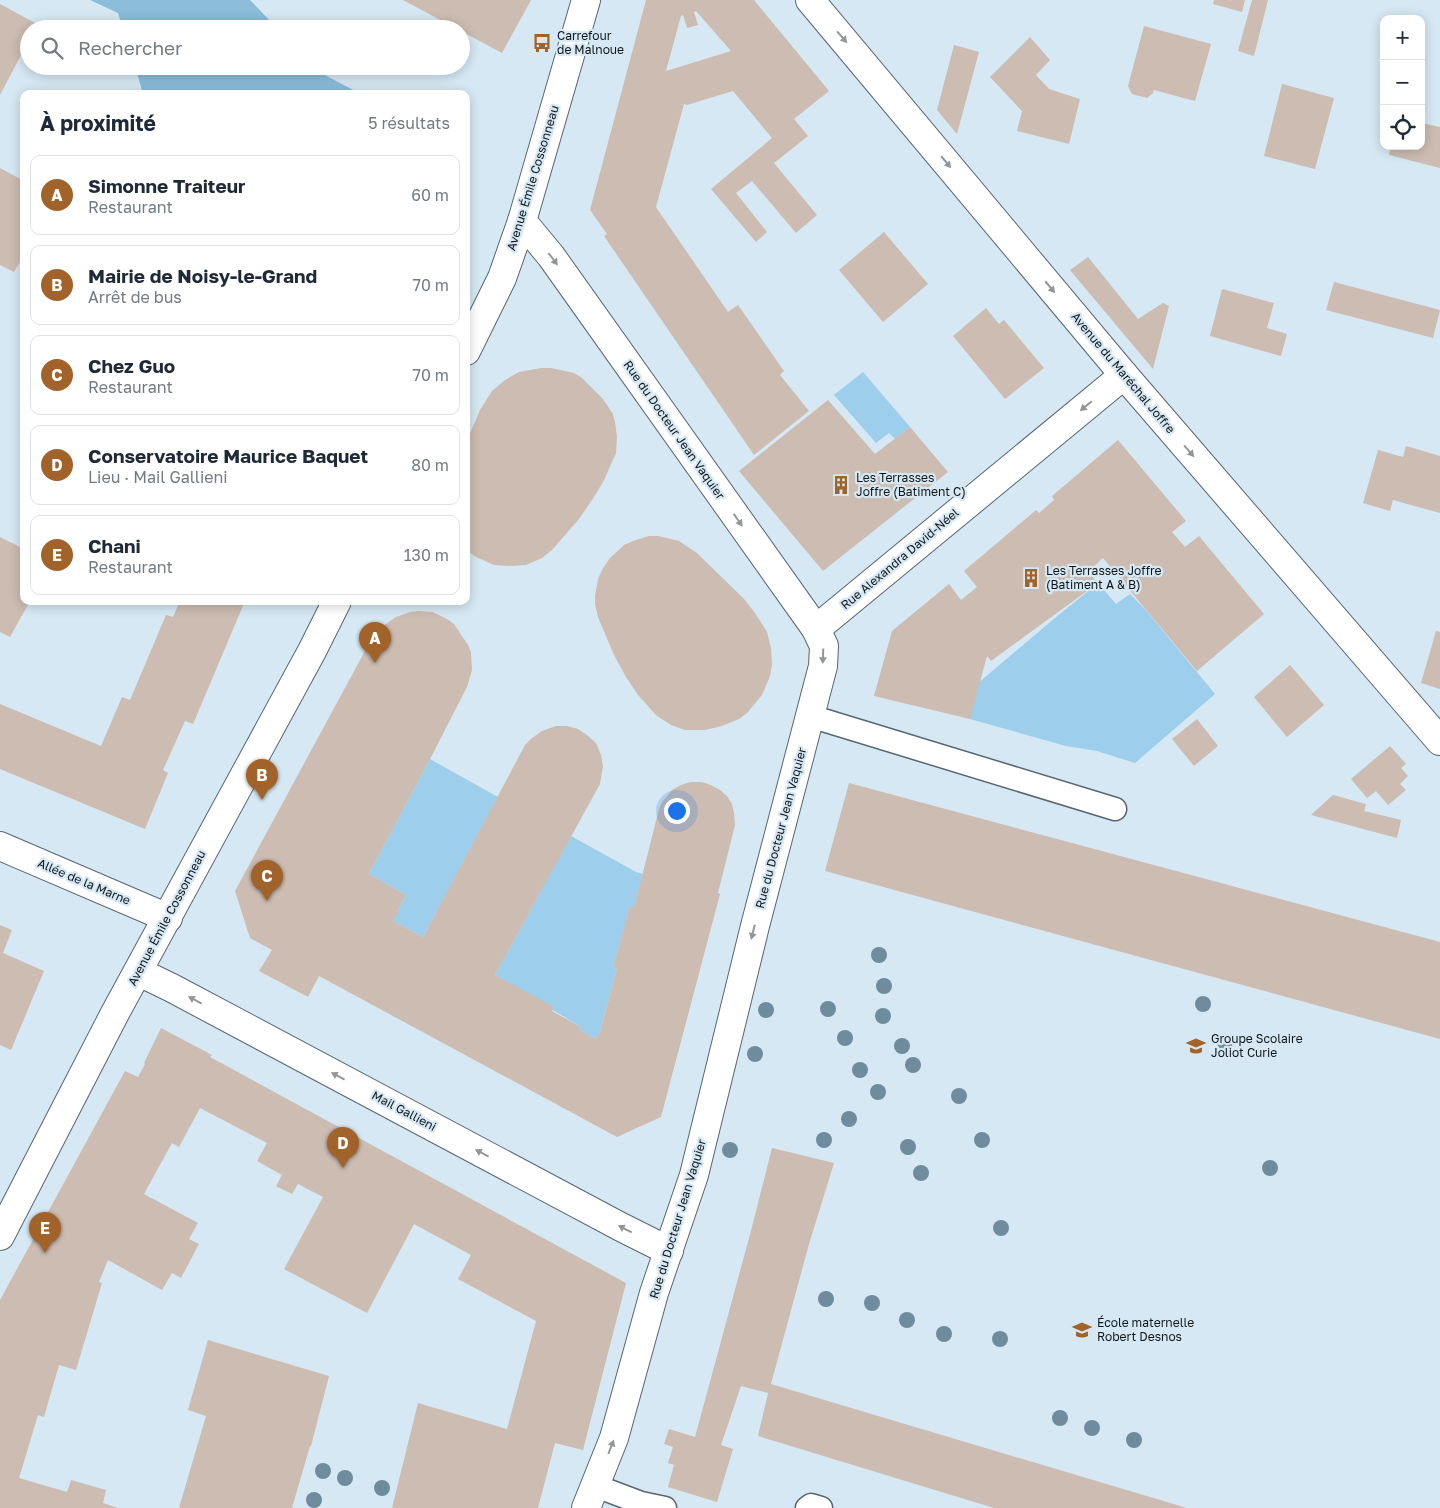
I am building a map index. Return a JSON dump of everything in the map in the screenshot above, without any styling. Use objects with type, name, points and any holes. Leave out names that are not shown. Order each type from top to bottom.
[{"type":"street","name":"Avenue Émile Cossonneau","points":[[470,343],[502,278],[522,221],[586,0]]},
{"type":"street","name":"Avenue du Maréchal Joffre","points":[[810,0],[1124,375],[1440,741]]},
{"type":"street","name":"Rue du Docteur Jean Vaquier","points":[[522,221],[551,256],[816,629],[824,646],[823,666],[755,926],[694,1175],[654,1293],[614,1438],[591,1497]]},
{"type":"street","name":"Rue Alexandra David-Néel","points":[[816,629],[1124,375]]},
{"type":"street","name":"Avenue Émile Cossonneau","points":[[0,1236],[114,1015],[139,972],[336,605]]},
{"type":"street","name":"Allée de la Marne","points":[[0,846],[168,918]]},
{"type":"street","name":"Mail Gallieni","points":[[139,972],[669,1251]]},
{"type":"lane","points":[[810,716],[1115,809]]},
{"type":"lane","points":[[591,1497],[665,1508]]},
{"type":"lane","points":[[807,1508],[811,1505],[821,1508]]},
{"type":"shaded area","points":[[90,0],[250,0],[269,20],[120,20],[118,13]]},
{"type":"shaded area","points":[[138,75],[325,75],[353,90],[142,90]]},
{"type":"shaded area","points":[[863,372],[910,427],[895,439],[889,433],[876,443],[834,395]]},
{"type":"shaded area","points":[[1098,583],[1116,604],[1130,594],[1145,609],[1215,694],[1135,763],[1097,751],[1066,746],[970,719],[977,684]]},
{"type":"shaded area","points":[[430,759],[498,797],[423,937],[393,921],[406,895],[369,874]]},
{"type":"shaded area","points":[[571,836],[643,874],[634,908],[630,907],[613,968],[617,969],[600,1032],[596,1039],[579,1030],[581,1027],[495,975]]},
{"type":"building","points":[[403,0],[531,0],[502,53],[470,36],[470,20],[440,20]]},
{"type":"building","points":[[646,0],[754,0],[829,91],[794,119],[808,136],[774,163],[817,215],[796,233],[752,181],[736,193],[767,232],[756,242],[711,189],[772,138],[733,91],[687,105],[684,104],[656,207],[728,312],[738,305],[784,371],[780,375],[809,411],[754,455],[604,236],[607,234],[590,210]],"holes":[[[696,11],[731,51],[666,71],[681,16],[683,15],[687,28],[698,25],[694,12]]]},
{"type":"building","points":[[1214,0],[1245,0],[1242,12],[1213,4]]},
{"type":"building","points":[[1252,0],[1268,0],[1254,56],[1238,51]]},
{"type":"building","points":[[0,4],[30,20],[20,20],[20,57],[0,95]]},
{"type":"building","points":[[1144,26],[1211,44],[1195,101],[1154,90],[1147,98],[1132,94],[1128,86]]},
{"type":"building","points":[[1030,37],[1050,60],[1036,75],[1049,89],[1080,99],[1069,144],[1017,131],[1022,111],[990,77]]},
{"type":"building","points":[[954,45],[979,52],[957,134],[937,110]]},
{"type":"building","points":[[1282,84],[1334,98],[1315,169],[1264,156]]},
{"type":"building","points":[[1425,124],[1440,127],[1440,168],[1389,155],[1390,150],[1425,150]]},
{"type":"building","points":[[0,168],[20,179],[20,262],[14,272],[0,265]]},
{"type":"building","points":[[884,232],[928,284],[883,322],[839,270]]},
{"type":"building","points":[[1088,257],[1138,319],[1163,303],[1169,306],[1153,369],[1070,270]]},
{"type":"building","points":[[1334,282],[1440,310],[1433,338],[1326,310]]},
{"type":"building","points":[[1222,289],[1274,303],[1267,328],[1287,334],[1281,356],[1210,336]]},
{"type":"building","points":[[986,308],[999,324],[1004,320],[1044,368],[1005,399],[953,336]]},
{"type":"building","points":[[551,368],[574,373],[582,378],[603,399],[613,414],[617,437],[616,453],[594,497],[579,519],[552,550],[542,558],[526,565],[494,565],[470,553],[470,434],[480,410],[492,391],[505,380],[519,372]]},
{"type":"building","name":"Les Terrasses Joffre (Batiment C)","points":[[828,400],[875,454],[910,427],[948,472],[823,571],[739,471]]},
{"type":"building","name":"Les Terrasses Joffre (Batiment A & B)","points":[[1118,440],[1186,521],[1172,532],[1185,547],[1199,536],[1264,614],[1197,671],[1103,558],[1088,572],[1098,583],[991,661],[987,656],[970,719],[874,696],[892,631],[949,584],[961,600],[977,587],[964,571],[1036,510],[1039,513],[1054,500],[1052,496]]},
{"type":"building","points":[[1406,446],[1440,456],[1440,513],[1393,500],[1390,511],[1363,503],[1378,450],[1403,457]]},
{"type":"building","points":[[649,536],[679,541],[697,553],[744,599],[767,632],[771,648],[772,665],[770,676],[762,695],[747,713],[739,719],[705,730],[685,730],[671,725],[657,716],[638,695],[614,655],[598,617],[595,604],[598,579],[610,558],[624,545]]},
{"type":"building","points":[[0,537],[20,547],[20,605],[28,605],[10,637],[0,632]]},
{"type":"building","points":[[178,605],[243,605],[193,724],[185,721],[163,770],[168,773],[145,829],[0,769],[0,704],[101,746],[122,697],[130,700],[166,615],[173,617]]},
{"type":"building","points":[[418,611],[433,612],[454,624],[471,652],[472,670],[467,687],[369,874],[406,895],[397,912],[399,913],[393,921],[423,937],[525,745],[542,731],[556,726],[578,729],[596,743],[601,755],[603,766],[600,784],[495,975],[554,1007],[552,1011],[581,1027],[579,1030],[596,1039],[600,1032],[617,969],[613,968],[630,906],[634,908],[662,802],[672,790],[681,785],[701,782],[720,790],[732,804],[735,825],[718,893],[720,894],[661,1117],[617,1137],[319,976],[308,997],[259,971],[272,950],[250,938],[235,891],[372,638],[383,626],[396,617]]},
{"type":"building","points":[[1436,631],[1440,632],[1440,689],[1421,683]]},
{"type":"building","points":[[1290,665],[1324,705],[1287,737],[1254,697]]},
{"type":"building","points":[[1197,719],[1218,746],[1194,766],[1172,739]]},
{"type":"building","points":[[1390,746],[1406,764],[1401,768],[1408,776],[1400,784],[1406,790],[1388,805],[1376,791],[1367,798],[1351,779]]},
{"type":"building","points":[[849,783],[1440,942],[1440,1039],[825,871]]},
{"type":"building","points":[[1333,795],[1366,804],[1364,811],[1401,820],[1397,838],[1311,815]]},
{"type":"building","points":[[0,925],[12,930],[3,953],[44,971],[11,1050],[0,1045]]},
{"type":"building","points":[[161,1028],[212,1055],[210,1057],[626,1283],[583,1450],[555,1443],[538,1508],[392,1508],[418,1403],[507,1429],[536,1321],[458,1279],[471,1255],[414,1224],[367,1313],[284,1269],[323,1197],[298,1184],[292,1194],[276,1186],[282,1175],[257,1161],[267,1143],[200,1108],[179,1147],[172,1143],[144,1194],[198,1223],[189,1239],[199,1244],[181,1278],[172,1273],[162,1290],[108,1260],[99,1282],[102,1283],[76,1370],[59,1365],[44,1417],[38,1415],[19,1478],[67,1492],[71,1480],[106,1490],[103,1503],[118,1508],[0,1508],[0,1300],[125,1071],[138,1077]]},
{"type":"building","points":[[772,1148],[834,1163],[809,1244],[771,1384],[1187,1508],[994,1508],[758,1436],[768,1393],[741,1386],[721,1445],[733,1449],[717,1502],[668,1487],[674,1465],[668,1463],[673,1447],[664,1444],[669,1429],[695,1437]]},
{"type":"building","points":[[208,1340],[329,1376],[311,1446],[292,1508],[179,1508],[206,1416],[188,1410]]},
{"type":"place","name":"Carrefour de Malnoue","points":[[542,43]]},
{"type":"place","name":"Les Terrasses Joffre (Batiment C)","points":[[841,485]]},
{"type":"place","name":"Les Terrasses Joffre (Batiment A & B)","points":[[1031,578]]},
{"type":"place","name":"Simonne Traiteur","points":[[375,663]]},
{"type":"place","name":"Mairie de Noisy-le-Grand","points":[[262,800]]},
{"type":"place","name":"Chez Guo","points":[[267,901]]},
{"type":"place","name":"Groupe Scolaire Joliot Curie","points":[[1196,1046]]},
{"type":"place","name":"Conservatoire Maurice Baquet","points":[[343,1168]]},
{"type":"place","name":"Chani","points":[[45,1253]]},
{"type":"place","name":"École maternelle Robert Desnos","points":[[1082,1330]]}]
